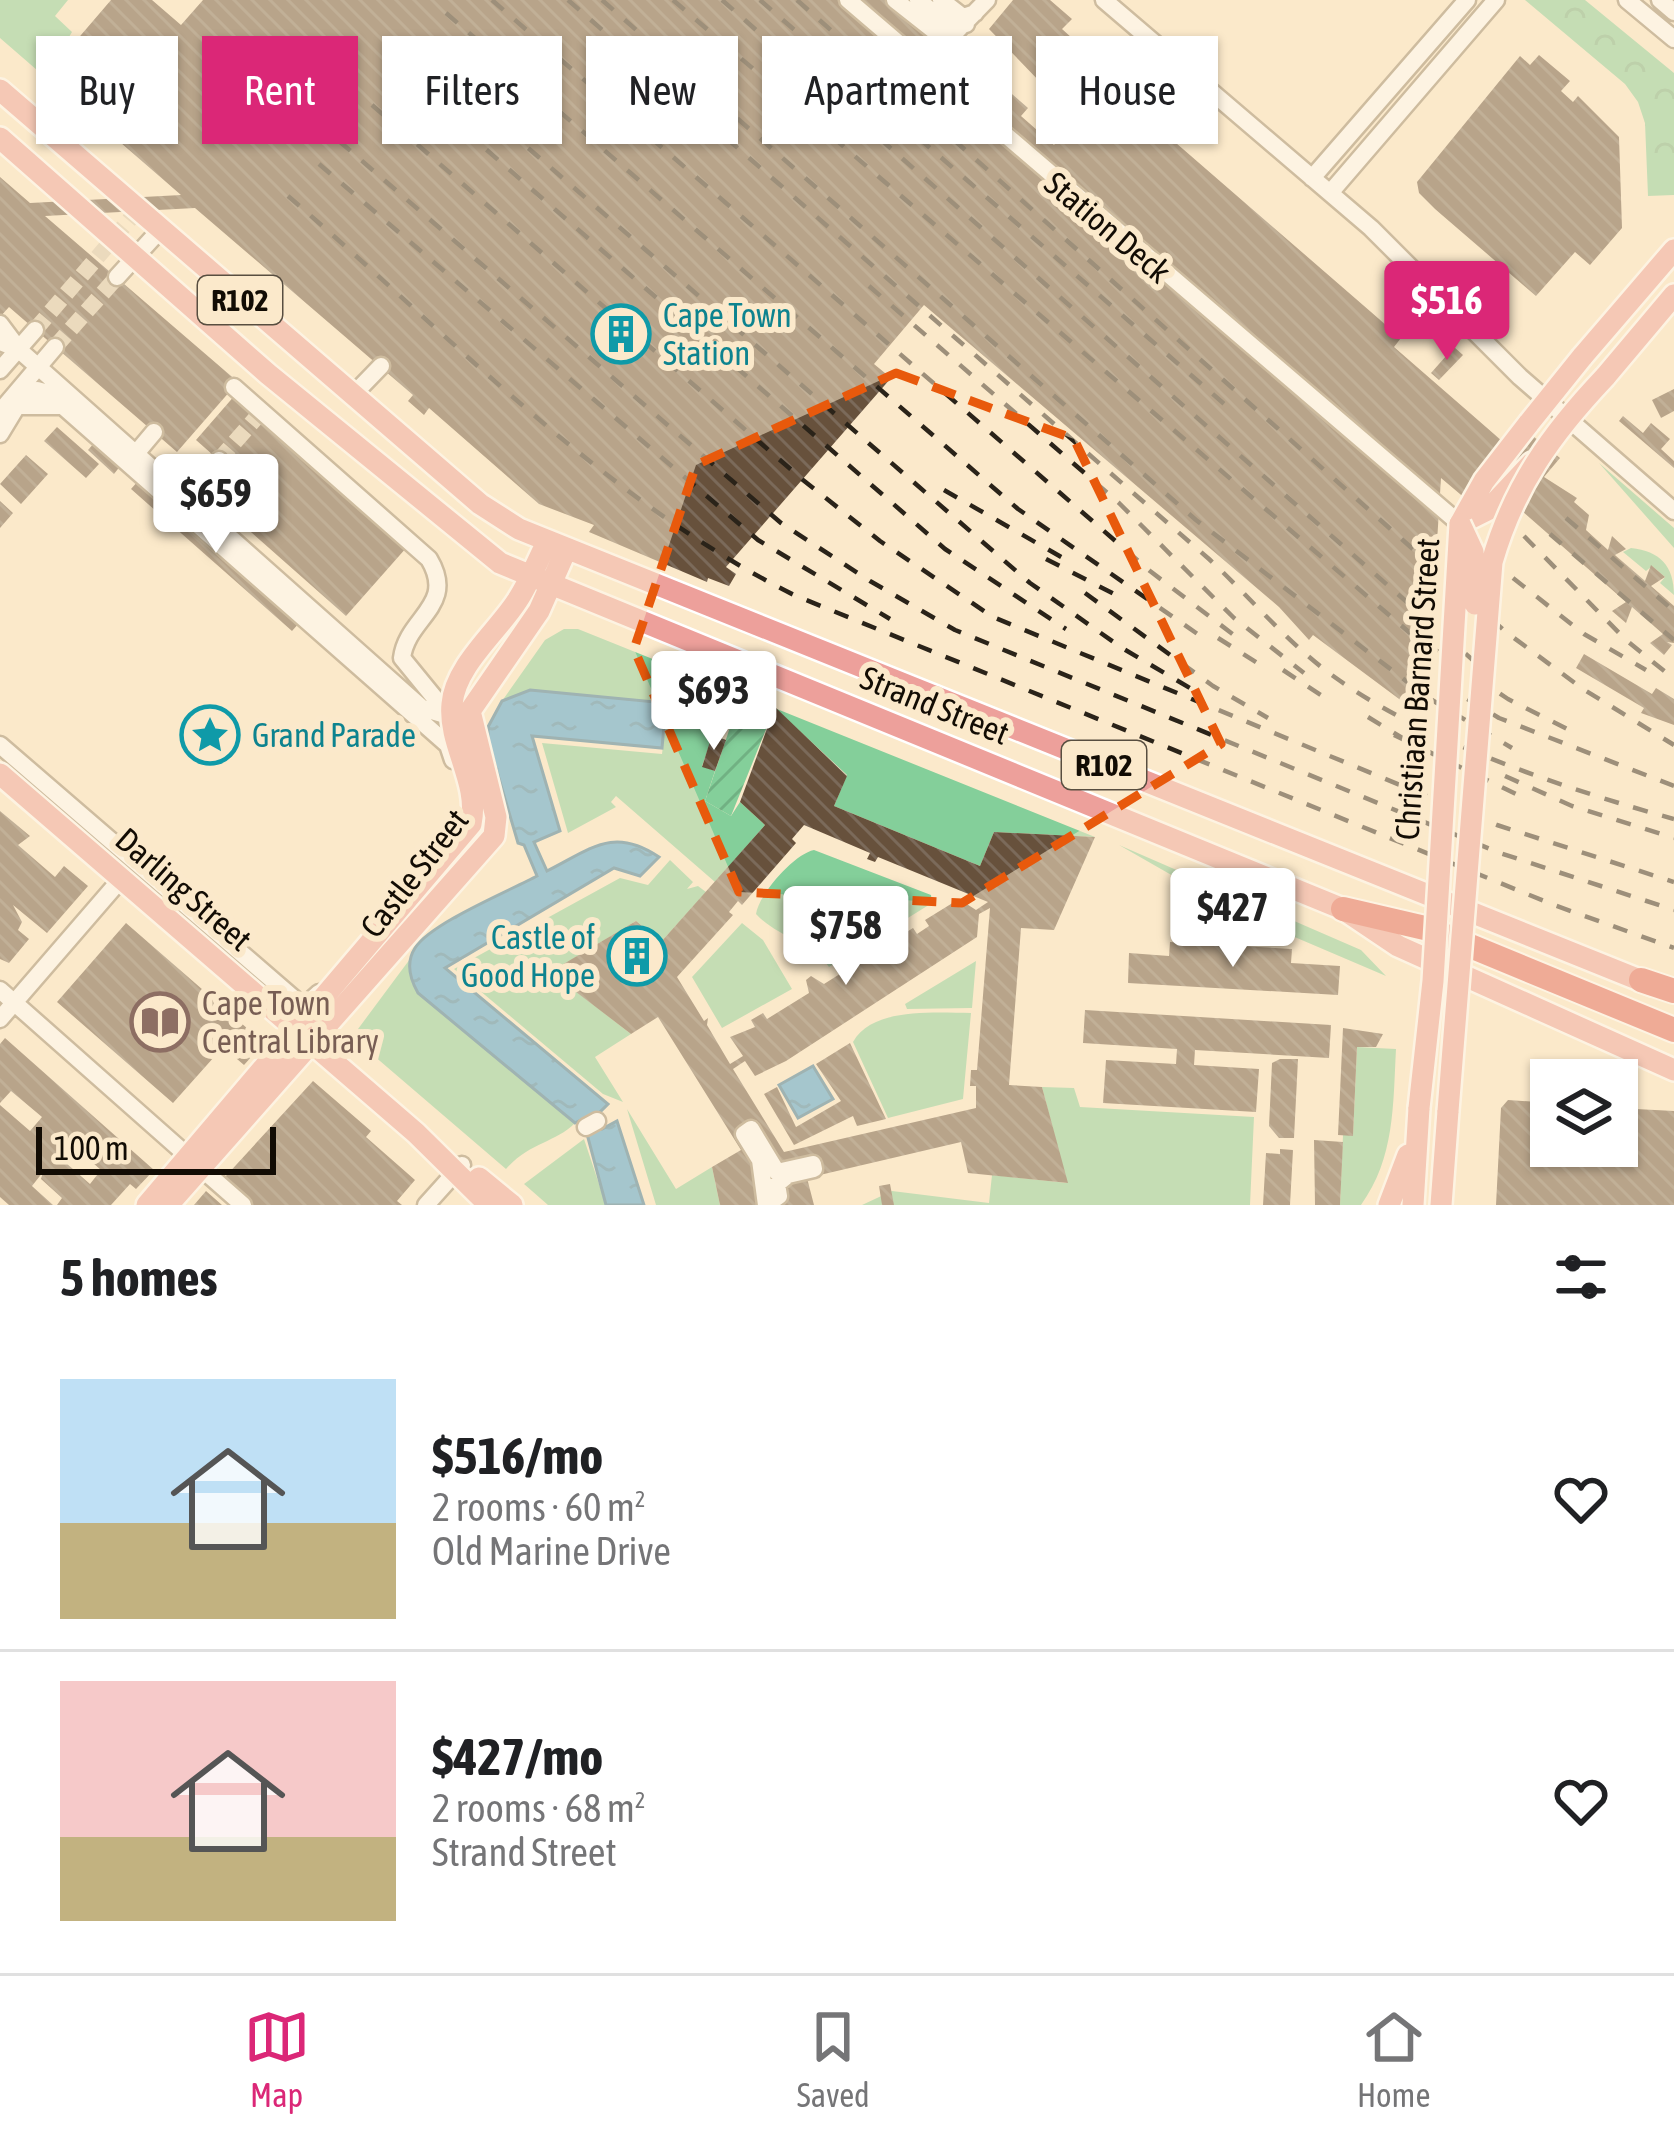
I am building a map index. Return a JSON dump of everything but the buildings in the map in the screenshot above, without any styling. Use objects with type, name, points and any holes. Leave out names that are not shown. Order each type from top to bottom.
[{"type":"highway","points":[[1343,909],[1430,929],[1674,1030]]},
{"type":"highway","points":[[1642,980],[1674,993]]},
{"type":"main road","name":"Strand Street","points":[[0,90],[480,504],[557,546],[1642,980]]},
{"type":"main road","name":"Strand Street","points":[[0,138],[458,530],[541,582],[1343,909],[1398,946],[1674,1070]]},
{"type":"main road","name":"Christiaan Barnard Street","points":[[1412,1205],[1433,981],[1460,524],[1484,481],[1674,250]]},
{"type":"main road","name":"Christiaan Barnard Street","points":[[1441,1205],[1461,992],[1483,630],[1499,535],[1532,463],[1674,295]]},
{"type":"main road","points":[[1483,630],[1475,607],[1473,552],[1460,524],[1489,508],[1532,463]]},
{"type":"main road","name":"Castle Street","points":[[460,720],[557,546]]},
{"type":"main road","name":"Castle Street","points":[[305,1038],[494,836],[496,817],[460,720],[457,682],[541,582]]},
{"type":"main road","name":"Darling Street","points":[[0,774],[459,1170],[512,1205]]},
{"type":"main road","points":[[168,1205],[196,1164],[305,1038]]},
{"type":"main road","points":[[1389,1205],[1418,1114]]},
{"type":"main road","points":[[147,1205],[196,1164]]},
{"type":"main road","name":"Darling Street","points":[[459,1170],[489,1205]]},
{"type":"street","name":"Station Deck","points":[[848,0],[1460,524]]},
{"type":"street","points":[[895,0],[944,40],[954,38],[976,8]]},
{"type":"street","points":[[919,0],[954,28],[976,8]]},
{"type":"street","points":[[941,0],[963,17],[976,8]]},
{"type":"street","points":[[1104,0],[1432,284],[1520,377],[1674,511]]},
{"type":"street","points":[[1312,178],[1467,0]]},
{"type":"street","points":[[1330,193],[1496,0]]},
{"type":"street","points":[[1627,0],[1674,39]]},
{"type":"street","points":[[1660,0],[1674,12]]},
{"type":"street","points":[[117,277],[159,231]]},
{"type":"street","points":[[0,324],[19,349],[188,494],[422,708],[460,720]]},
{"type":"street","points":[[0,370],[35,330]]},
{"type":"street","points":[[0,342],[19,349]]},
{"type":"street","points":[[0,434],[8,409],[55,347]]},
{"type":"street","points":[[352,396],[381,366]]},
{"type":"street","points":[[234,387],[429,560],[440,587],[437,598],[408,637],[402,658],[460,720]]},
{"type":"street","points":[[0,746],[303,1004],[469,818],[448,745],[63,406],[37,389],[8,409]]},
{"type":"street","points":[[137,451],[154,433]]},
{"type":"street","points":[[188,494],[219,460]]},
{"type":"street","points":[[418,680],[457,682]]},
{"type":"street","points":[[0,1019],[7,996],[122,879]]},
{"type":"street","points":[[7,996],[243,1205]]},
{"type":"street","points":[[751,1129],[776,1172],[813,1163],[814,1169],[788,1175],[776,1184],[779,1196],[766,1204],[760,1160],[744,1134],[751,1129]]},
{"type":"street","points":[[426,1205],[459,1170]]},
{"type":"highlighted area","points":[[896,373],[1074,439],[1221,744],[962,903],[739,892],[634,649],[696,465]]},
{"type":"green space","points":[[0,0],[68,0],[55,16],[72,32],[70,36],[36,36],[36,69],[0,38]]},
{"type":"green space","points":[[1525,0],[1585,0],[1674,73],[1674,195],[1648,196],[1645,123],[1625,84]]},
{"type":"green space","points":[[1599,463],[1674,528],[1674,548]]},
{"type":"green space","points":[[1631,548],[1663,562],[1674,595],[1660,583],[1665,577],[1652,566],[1646,571],[1623,552]]},
{"type":"green space","points":[[564,629],[578,629],[775,708],[771,717],[727,695],[702,766],[715,771],[705,801],[731,816],[740,802],[765,825],[715,882],[616,796],[611,802],[616,807],[568,833],[542,743],[662,754],[668,704],[530,690],[502,701],[545,640]]},
{"type":"green space","points":[[739,701],[771,717],[731,816],[705,801]]},
{"type":"green space","points":[[775,708],[1095,837],[994,832],[980,866],[834,806],[847,775]]},
{"type":"green space","points":[[1119,845],[1361,950],[1386,976],[1236,912]]},
{"type":"green space","points":[[814,850],[931,895],[932,903],[829,967],[756,914],[779,876]]},
{"type":"green space","points":[[670,860],[693,882],[687,889],[698,886],[706,892],[661,942],[636,921],[551,972],[631,1034],[595,1057],[623,1102],[603,1094],[454,969],[620,878],[648,885]]},
{"type":"green space","points":[[742,923],[763,940],[792,989],[722,1028],[692,977]]},
{"type":"green space","points":[[410,959],[418,993],[575,1123],[506,1169],[359,1043],[358,1029]]},
{"type":"green space","points":[[976,961],[972,1008],[907,1009],[905,1004]]},
{"type":"green space","points":[[971,1013],[963,1099],[888,1118],[853,1042],[862,1031],[889,1017]]},
{"type":"green space","points":[[1357,1047],[1396,1049],[1393,1111],[1386,1150],[1372,1187],[1361,1205],[1340,1205],[1343,1135],[1353,1135]]},
{"type":"green space","points":[[1042,1087],[1074,1088],[1080,1107],[1254,1117],[1250,1205],[862,1205],[892,1191],[989,1203],[992,1175],[1067,1183]]},
{"type":"green space","points":[[627,1109],[676,1189],[712,1167],[720,1205],[656,1205]]},
{"type":"green space","points":[[584,1139],[606,1205],[548,1205],[524,1184]]},
{"type":"water","points":[[530,690],[666,703],[662,748],[532,736],[560,831],[534,842],[547,871],[615,842],[659,857],[640,876],[614,868],[445,968],[608,1104],[594,1118],[602,1129],[617,1121],[644,1205],[606,1205],[583,1119],[575,1123],[418,993],[411,976],[412,953],[424,938],[537,876],[524,845],[518,843],[488,741],[488,727],[502,701]]},
{"type":"water","points":[[813,1066],[833,1099],[798,1118],[779,1085]]},
{"type":"tunnel","points":[[35,330],[137,211]]},
{"type":"tunnel","points":[[55,347],[117,277]]},
{"type":"tunnel","points":[[219,460],[262,411]]},
{"type":"railway","points":[[492,0],[1150,571],[1239,639]]},
{"type":"railway","points":[[568,0],[1209,559],[1336,678],[1412,723],[1499,762],[1674,819]]},
{"type":"railway","points":[[602,0],[1196,520],[1427,697],[1512,748]]},
{"type":"railway","points":[[673,0],[1410,633],[1508,699],[1575,733]]},
{"type":"railway","points":[[722,0],[1475,662]]},
{"type":"railway","points":[[760,0],[1230,409]]},
{"type":"railway","points":[[797,0],[1506,632],[1583,689],[1674,745]]},
{"type":"railway","points":[[446,13],[1018,509],[1209,642]]},
{"type":"railway","points":[[372,105],[803,480],[880,541],[993,617],[1497,825],[1674,882]]},
{"type":"railway","points":[[342,144],[781,523],[955,630],[1500,853],[1674,910]]},
{"type":"railway","points":[[480,144],[945,549],[1066,629]]},
{"type":"railway","points":[[523,144],[1030,583],[1122,648],[1190,688]]},
{"type":"railway","points":[[319,164],[758,540],[890,619]]},
{"type":"railway","points":[[288,196],[592,463],[724,556],[794,595],[1554,905],[1674,948]]},
{"type":"railway","points":[[869,286],[1119,503],[1234,618],[1304,673]]},
{"type":"railway","points":[[944,490],[1063,558]]},
{"type":"railway","points":[[1566,518],[1674,611]]},
{"type":"railway","points":[[1550,534],[1674,640]]},
{"type":"railway","points":[[1524,536],[1626,640],[1674,679]]},
{"type":"railway","points":[[1046,559],[1120,597]]},
{"type":"railway","points":[[1513,578],[1584,634],[1646,670]]},
{"type":"railway","points":[[1085,593],[1213,686],[1268,718]]},
{"type":"railway","points":[[1218,638],[1267,669]]},
{"type":"railway","points":[[1416,668],[1499,718],[1674,786]]},
{"type":"railway","points":[[1283,670],[1333,703]]},
{"type":"railway","points":[[1368,717],[1409,742]]},
{"type":"railway","points":[[1394,735],[1518,795]]},
{"type":"railway","points":[[1505,776],[1572,806],[1674,838]]},
{"type":"place","name":"Cape Town Station","points":[[621,334]]},
{"type":"place","name":"Grand Parade","points":[[210,735]]},
{"type":"place","name":"Castle of Good Hope","points":[[637,956]]},
{"type":"place","name":"Cape Town Central Library","points":[[160,1022]]}]
